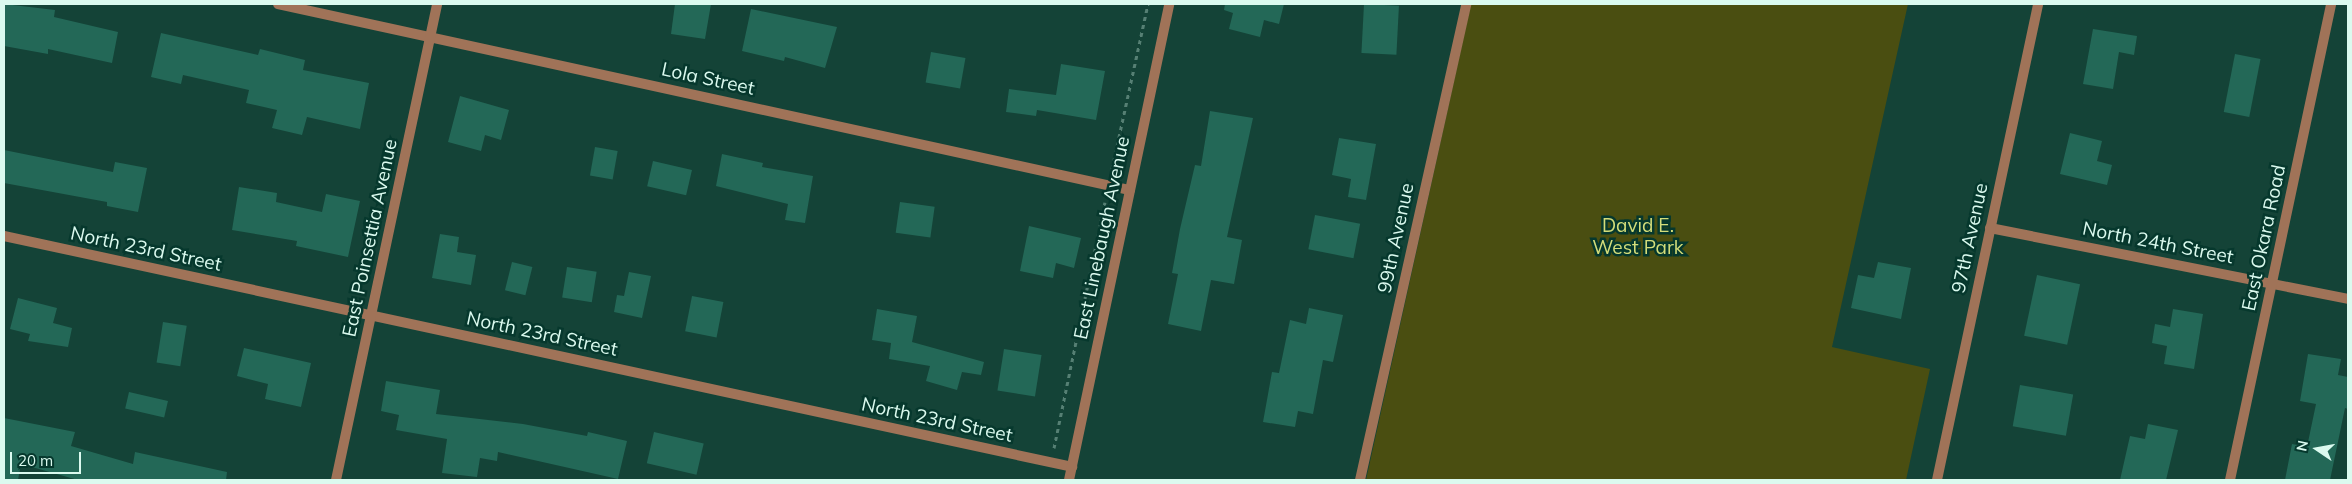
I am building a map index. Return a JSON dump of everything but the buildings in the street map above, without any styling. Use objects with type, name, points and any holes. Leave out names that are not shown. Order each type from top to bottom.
[{"type":"street","name":"Lola Street","points":[[278,4],[1130,190]]},
{"type":"street","name":"East Poinsettia Avenue","points":[[336,480],[437,4]]},
{"type":"street","name":"East Linebaugh Avenue","points":[[1069,480],[1169,4]]},
{"type":"street","name":"99th Avenue","points":[[1360,480],[1466,4]]},
{"type":"street","name":"97th Avenue","points":[[1937,480],[2038,4]]},
{"type":"street","name":"East Okara Road","points":[[2230,480],[2331,4]]},
{"type":"street","name":"North 24th Street","points":[[1990,228],[2272,282],[2348,299]]},
{"type":"street","name":"North 23rd Street","points":[[4,236],[1072,467]]},
{"type":"path","points":[[1051,462],[1148,4]]},
{"type":"green space","name":"David E. West Park","points":[[1471,4],[1908,4],[1832,347],[1930,369],[1906,480],[1366,480]]}]
